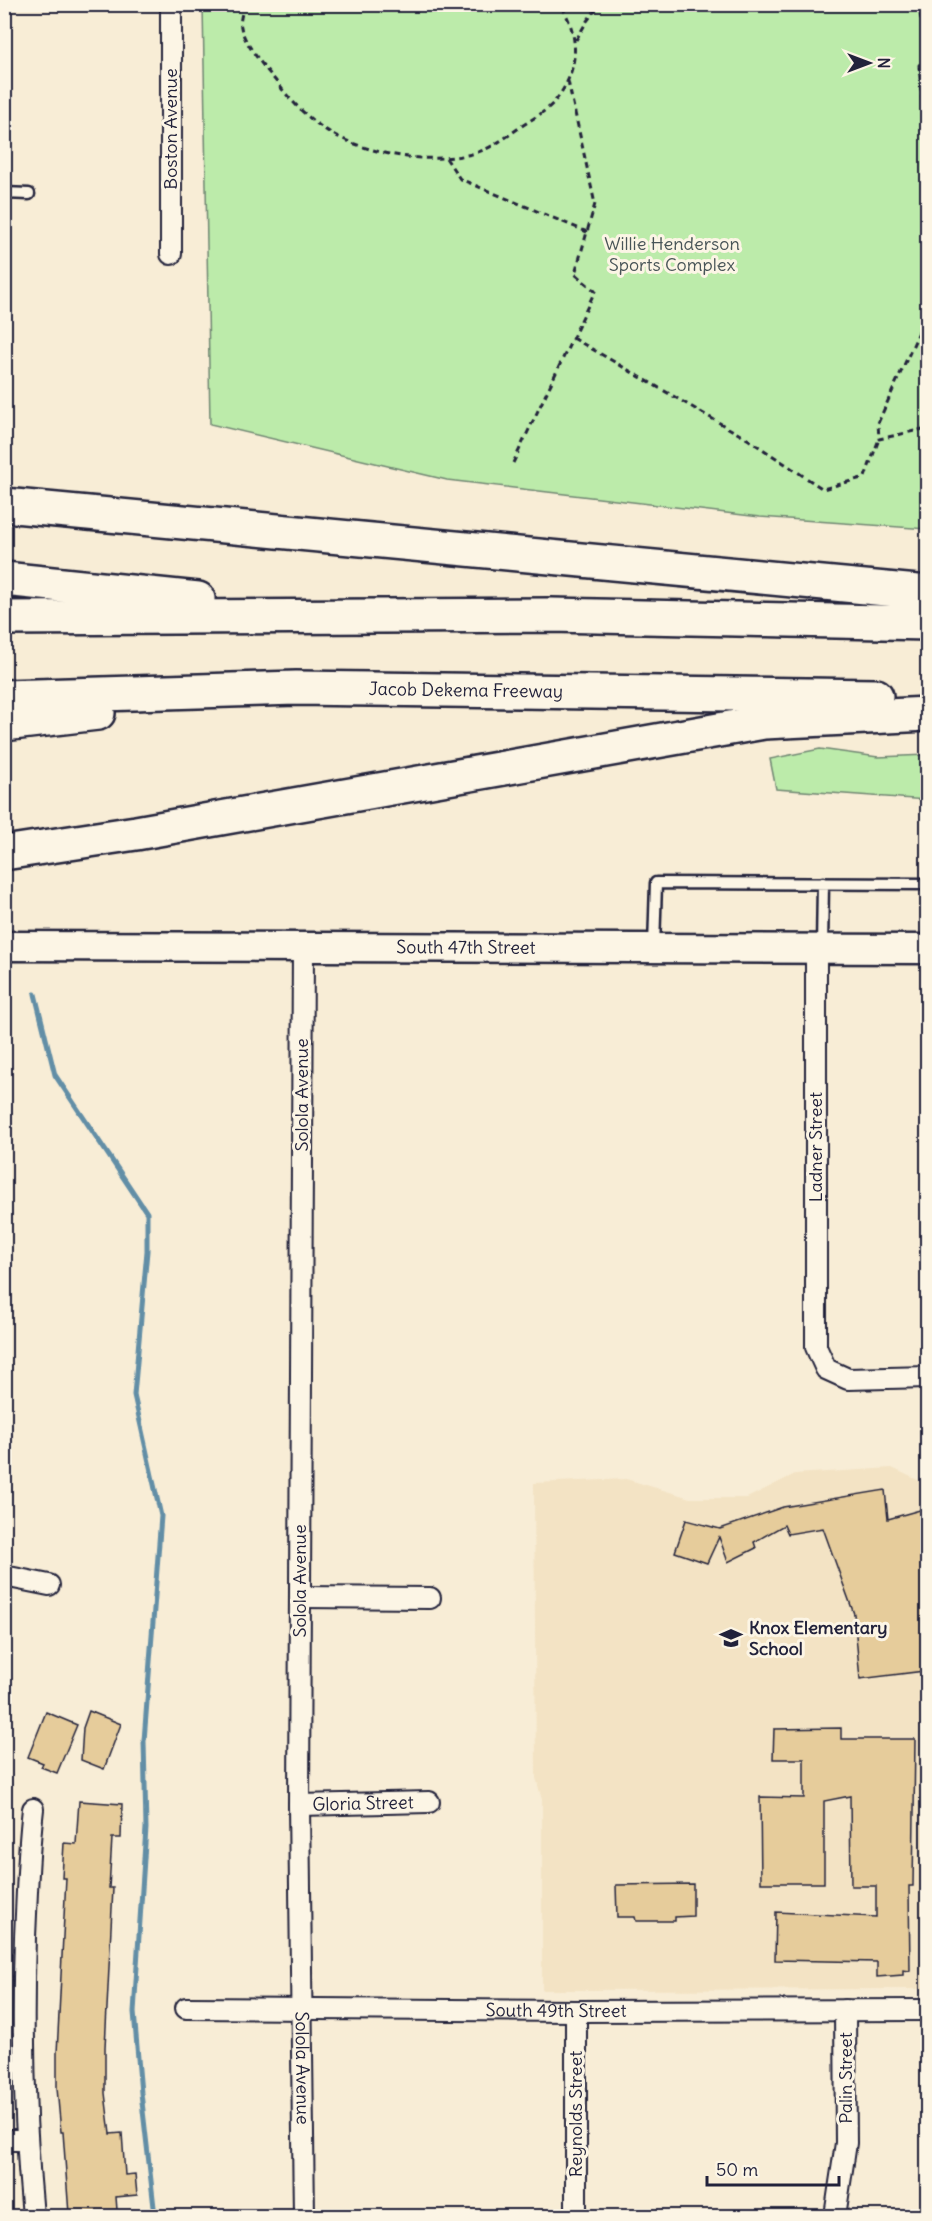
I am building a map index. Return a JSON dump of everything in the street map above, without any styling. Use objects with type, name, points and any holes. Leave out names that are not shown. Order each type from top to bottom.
[{"type":"highway","points":[[4,505],[927,593]]},
{"type":"highway","points":[[4,579],[201,599],[551,615],[927,623]]},
{"type":"highway","points":[[4,618],[551,615]]},
{"type":"highway","points":[[4,724],[296,688]]},
{"type":"highway","name":"Jacob Dekema Freeway","points":[[4,697],[296,688],[927,697]]},
{"type":"highway","points":[[4,854],[136,833],[764,722],[927,714]]},
{"type":"main road","name":"South 47th Street","points":[[4,946],[927,949]]},
{"type":"street","name":"Boston Avenue","points":[[171,4],[171,255]]},
{"type":"street","name":"Solola Avenue","points":[[303,946],[299,1805],[304,2217]]},
{"type":"street","name":"Ladner Street","points":[[819,948],[816,1347],[826,1370],[848,1379],[927,1377]]},
{"type":"street","points":[[4,1576],[50,1585]]},
{"type":"street","points":[[300,1597],[430,1598]]},
{"type":"street","name":"Gloria Street","points":[[299,1805],[429,1802]]},
{"type":"street","points":[[33,1809],[29,1840],[24,1992],[26,2140],[33,2217]]},
{"type":"street","name":"South 49th Street","points":[[186,2008],[576,2011],[927,2010]]},
{"type":"street","name":"Palin Street","points":[[835,2217],[846,2143],[845,2010]]},
{"type":"street","name":"Reynolds Street","points":[[576,2011],[576,2217]]},
{"type":"street","points":[[4,2140],[26,2140]]},
{"type":"lane","points":[[4,193],[29,194]]},
{"type":"lane","points":[[654,948],[656,883],[927,884]]},
{"type":"lane","points":[[819,948],[823,883]]},
{"type":"path","points":[[244,4],[240,27],[255,54],[284,92],[311,120],[342,139],[383,153],[414,158],[446,158],[468,155],[491,148],[554,102],[568,79],[575,57],[576,40],[560,4]]},
{"type":"path","points":[[576,40],[600,4]]},
{"type":"path","points":[[918,4],[927,52]]},
{"type":"path","points":[[927,57],[919,65],[927,169]]},
{"type":"path","points":[[513,463],[595,291],[575,274],[595,204],[568,79]]},
{"type":"path","points":[[446,158],[460,179],[587,232]]},
{"type":"path","points":[[573,338],[749,440],[823,489],[865,477],[879,439],[878,423],[927,312]]},
{"type":"path","points":[[879,439],[927,428]]},
{"type":"shaded area","name":"Knox Elementary School","points":[[892,1468],[922,1482],[927,1487],[927,1989],[542,1990],[542,1800],[536,1778],[534,1483],[626,1479],[690,1498],[747,1498],[795,1474]]},
{"type":"green space","name":"Willie Henderson Sports Complex","points":[[203,5],[927,5],[927,529],[760,517],[447,480],[210,424]]},
{"type":"green space","points":[[820,749],[878,757],[927,755],[927,800],[776,789],[770,759]]},
{"type":"building","points":[[885,1490],[888,1519],[927,1508],[927,1668],[924,1668],[924,1671],[860,1679],[854,1614],[823,1528],[788,1534],[784,1525],[754,1542],[756,1548],[728,1562],[719,1537],[707,1563],[675,1552],[686,1520],[720,1529],[783,1507]]},
{"type":"building","points":[[89,1711],[121,1724],[104,1769],[81,1760],[83,1728]]},
{"type":"building","points":[[46,1712],[77,1725],[57,1773],[41,1767],[43,1763],[28,1757]]},
{"type":"building","points":[[841,1728],[841,1739],[915,1739],[913,1886],[909,1886],[910,1971],[903,1970],[903,1975],[877,1977],[877,1962],[775,1960],[776,1912],[876,1917],[876,1886],[851,1886],[850,1796],[824,1801],[824,1883],[761,1883],[760,1797],[804,1798],[804,1759],[773,1759],[774,1729]]},
{"type":"building","points":[[79,1801],[122,1804],[121,1838],[112,1838],[109,1888],[113,1888],[105,2093],[110,2134],[122,2133],[125,2175],[135,2174],[137,2195],[116,2197],[117,2210],[69,2214],[63,2132],[61,2132],[57,2088],[57,2053],[66,1878],[62,1878],[64,1843],[76,1844]]},
{"type":"building","points":[[693,1884],[693,1916],[675,1917],[675,1921],[636,1921],[635,1917],[617,1917],[616,1885]]},
{"type":"waterway","points":[[35,994],[55,1075],[147,1213],[147,1251],[134,1395],[161,1516],[144,1741],[146,1828],[134,2012],[155,2216]]},
{"type":"place","name":"Knox Elementary School","points":[[731,1638]]}]
